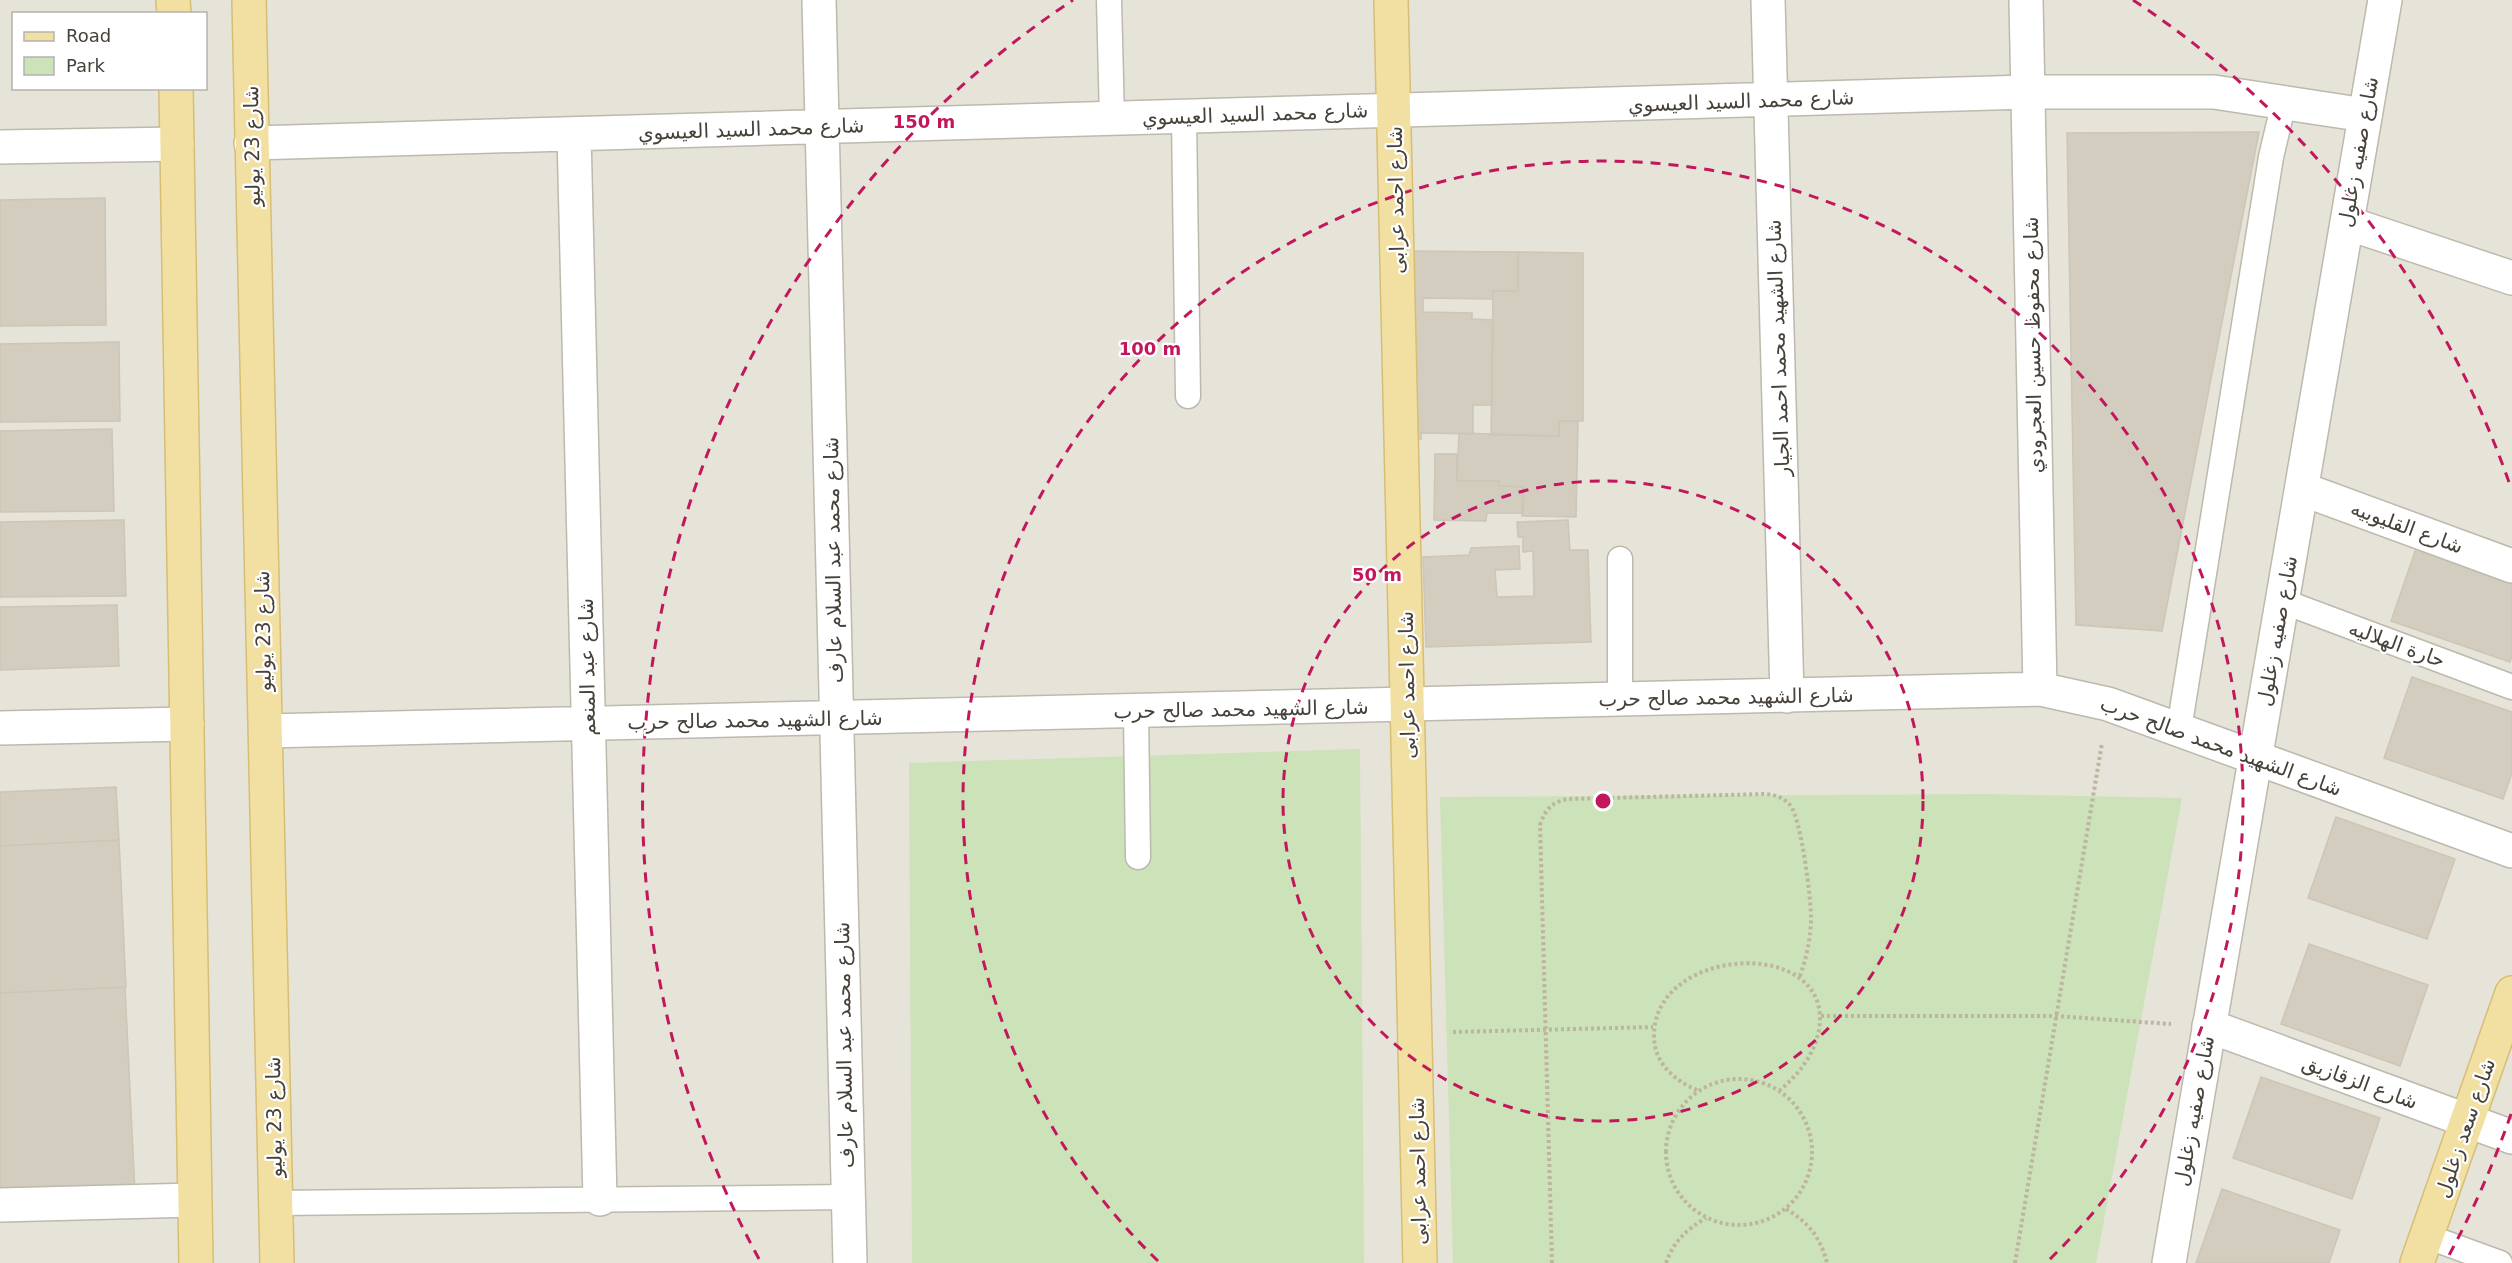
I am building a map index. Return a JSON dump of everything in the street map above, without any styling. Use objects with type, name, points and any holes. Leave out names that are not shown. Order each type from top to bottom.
[{"type":"main road","name":"شارع 23 يوليو","points":[[249,0],[277,1263]]},
{"type":"main road","name":"شارع احمد عرابى","points":[[1391,0],[1420,1263]]},
{"type":"main road","points":[[176,90],[196,1263]]},
{"type":"main road","name":"شارع سعد زغلول","points":[[2422,1250],[2512,993]]},
{"type":"street","name":"شارع محمد عبد السلام عارف","points":[[819,0],[850,1263]]},
{"type":"street","name":"شارع الشهيد محمد احمد الجيار","points":[[1768,0],[1787,696]]},
{"type":"street","name":"شارع محفوظ حسين العجرودي","points":[[2026,0],[2040,689]]},
{"type":"street","name":"شارع صفيه زغلول","points":[[2169,1263],[2385,0]]},
{"type":"street","name":"شارع محمد السيد العيسوي","points":[[252,143],[2027,92],[2178,91],[2237,95],[2365,115]]},
{"type":"street","name":"شارع عبد المنعم","points":[[574,134],[600,1199]]},
{"type":"street","points":[[0,147],[177,144]]},
{"type":"street","points":[[2347,223],[2512,278]]},
{"type":"street","name":"شارع القليوبيه","points":[[2302,489],[2512,566]]},
{"type":"street","name":"شارع الشهيد محمد صالح حرب","points":[[266,730],[2040,689],[2108,704],[2512,851]]},
{"type":"street","points":[[0,728],[187,724]]},
{"type":"street","name":"شارع الزقازيق","points":[[2209,1026],[2512,1137]]},
{"type":"street","points":[[0,1205],[194,1200]]},
{"type":"lane","points":[[1109,0],[1112,119]]},
{"type":"lane","points":[[2179,729],[2271,157],[2284,102]]},
{"type":"lane","points":[[1184,116],[1188,396]]},
{"type":"lane","points":[[1620,559],[1620,700]]},
{"type":"lane","name":"حارة الهلاليه","points":[[2282,601],[2512,687]]},
{"type":"lane","points":[[1136,711],[1138,858]]},
{"type":"lane","points":[[276,1203],[848,1197]]},
{"type":"lane","points":[[2422,1250],[2500,1263]]},
{"type":"path","points":[[2014,1263],[2108,704]]},
{"type":"path","points":[[1552,1263],[1540,825],[1549,807],[1557,801],[1567,799],[1766,794],[1784,799],[1796,814],[1811,908],[1808,949],[1800,976]]},
{"type":"path","points":[[1697,1090],[1682,1084],[1669,1073],[1660,1060],[1654,1044],[1653,1027],[1658,1008],[1670,991],[1704,971],[1743,964],[1762,965],[1800,976],[1811,987],[1818,1001],[1821,1016],[1813,1050],[1794,1079],[1780,1090]]},
{"type":"path","points":[[1821,1016],[2056,1016],[2209,1026]]},
{"type":"path","points":[[1415,1033],[1653,1027]]},
{"type":"path","points":[[1730,1078],[1764,1082],[1780,1090],[1795,1103],[1806,1119],[1812,1138],[1813,1158],[1809,1177],[1800,1194],[1786,1209],[1768,1220],[1748,1225],[1727,1224],[1706,1218],[1689,1205],[1675,1188],[1668,1167],[1666,1146],[1671,1124],[1682,1105],[1697,1090],[1713,1083],[1730,1078]]},
{"type":"path","points":[[1786,1209],[1802,1218],[1814,1232],[1824,1248],[1827,1263]]},
{"type":"path","points":[[1666,1263],[1674,1243],[1688,1228],[1706,1218]]},
{"type":"shaded area","points":[[0,0],[2512,0],[2512,1263],[0,1263]]},
{"type":"green space","points":[[1360,749],[1364,1263],[912,1263],[909,763]]},
{"type":"green space","points":[[1984,794],[2182,798],[2096,1263],[1453,1263],[1440,797]]},
{"type":"building","points":[[2259,132],[2162,631],[2076,625],[2067,133]]},
{"type":"building","points":[[105,198],[106,325],[0,326],[0,200]]},
{"type":"building","points":[[1407,251],[1518,252],[1518,291],[1493,291],[1493,299],[1423,298],[1423,312],[1472,313],[1472,319],[1493,320],[1492,405],[1473,405],[1473,434],[1421,433],[1421,439],[1406,439]]},
{"type":"building","points":[[1518,252],[1583,253],[1583,421],[1559,421],[1559,436],[1491,435],[1493,291],[1518,291]]},
{"type":"building","points":[[119,342],[120,421],[0,422],[0,344]]},
{"type":"building","points":[[1559,421],[1578,421],[1576,517],[1522,516],[1523,487],[1499,486],[1499,481],[1457,481],[1459,433],[1559,436]]},
{"type":"building","points":[[112,429],[114,511],[0,512],[0,431]]},
{"type":"building","points":[[1435,454],[1457,454],[1457,481],[1499,481],[1499,486],[1523,487],[1523,513],[1487,513],[1486,521],[1434,520]]},
{"type":"building","points":[[124,520],[126,596],[0,597],[0,522]]},
{"type":"building","points":[[1568,520],[1570,550],[1588,550],[1591,642],[1426,647],[1423,557],[1469,555],[1471,548],[1519,546],[1520,569],[1495,570],[1497,597],[1534,596],[1533,551],[1523,552],[1523,537],[1518,537],[1517,522]]},
{"type":"building","points":[[2419,540],[2512,573],[2512,656],[2510,662],[2391,621]]},
{"type":"building","points":[[117,605],[119,666],[0,670],[0,607]]},
{"type":"building","points":[[2412,677],[2512,712],[2512,773],[2503,799],[2384,758]]},
{"type":"building","points":[[116,787],[119,840],[0,846],[0,792]]},
{"type":"building","points":[[2336,817],[2455,859],[2427,939],[2308,898]]},
{"type":"building","points":[[119,840],[126,987],[0,993],[0,846]]},
{"type":"building","points":[[2309,944],[2428,985],[2400,1066],[2281,1024]]},
{"type":"building","points":[[125,987],[135,1193],[0,1200],[0,993]]},
{"type":"building","points":[[2261,1077],[2380,1118],[2352,1199],[2233,1158]]},
{"type":"building","points":[[2222,1189],[2340,1230],[2329,1263],[2196,1263]]}]
